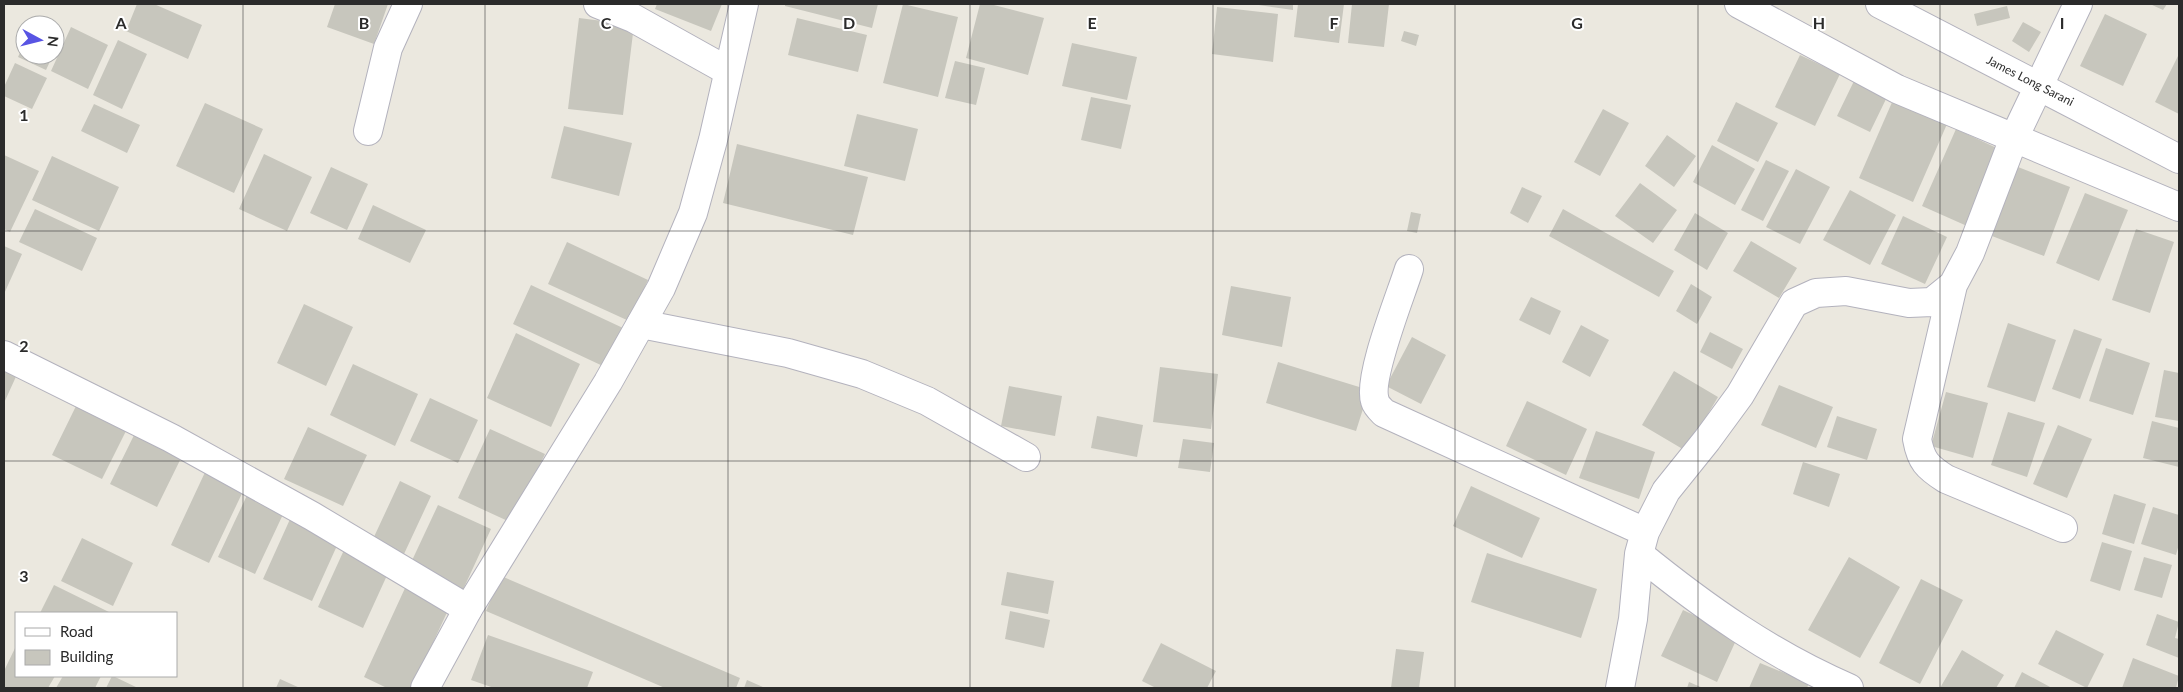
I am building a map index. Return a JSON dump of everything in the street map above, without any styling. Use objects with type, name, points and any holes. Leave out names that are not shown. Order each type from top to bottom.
[{"type":"street","points":[[368,131],[388,48],[408,4]]},
{"type":"street","points":[[598,4],[633,18],[728,71]]},
{"type":"street","points":[[432,686],[468,609],[524,521],[661,288],[693,213],[713,140],[744,4]]},
{"type":"street","points":[[1739,4],[1897,89],[2179,207]]},
{"type":"street","name":"James Long Sarani","points":[[1880,4],[2179,159]]},
{"type":"street","points":[[2064,528],[1946,478],[1930,468],[1920,454],[1917,439],[1953,285],[1970,253],[2014,138],[2078,4]]},
{"type":"street","points":[[1410,269],[1377,367],[1373,387],[1375,402],[1384,414],[1642,543],[1685,591],[1746,634],[1821,676],[1849,688]]},
{"type":"street","points":[[1620,688],[1633,619],[1642,543],[1666,491],[1740,395],[1794,303],[1816,293],[1846,291],[1909,303],[1932,302],[1953,285]]},
{"type":"street","points":[[641,324],[788,354],[862,374],[927,401],[1026,457]]},
{"type":"street","points":[[4,355],[171,438],[312,516],[468,609]]},
{"type":"building","points":[[137,4],[154,4],[202,25],[188,59],[126,31]]},
{"type":"building","points":[[335,4],[388,4],[374,44],[327,27]]},
{"type":"building","points":[[657,4],[722,4],[711,31],[655,9]]},
{"type":"building","points":[[785,4],[878,4],[872,28],[785,6]]},
{"type":"building","points":[[903,4],[958,17],[938,97],[883,83]]},
{"type":"building","points":[[980,4],[990,4],[1044,18],[1028,75],[966,58]]},
{"type":"building","points":[[1252,4],[1293,4],[1293,10]]},
{"type":"building","points":[[1298,4],[1344,4],[1339,43],[1294,37]]},
{"type":"building","points":[[1352,4],[1389,4],[1384,47],[1348,43]]},
{"type":"building","points":[[2150,4],[2167,4],[2163,10]]},
{"type":"building","points":[[2007,6],[2010,18],[1977,26],[1974,14]]},
{"type":"building","points":[[1217,7],[1278,14],[1273,62],[1212,54]]},
{"type":"building","points":[[2105,14],[2147,34],[2123,86],[2080,66]]},
{"type":"building","points":[[579,18],[634,25],[623,115],[568,109]]},
{"type":"building","points":[[797,18],[867,35],[858,72],[788,55]]},
{"type":"building","points":[[2023,22],[2041,32],[2029,52],[2012,41]]},
{"type":"building","points":[[71,27],[108,45],[88,89],[51,71],[54,65],[65,65],[65,40]]},
{"type":"building","points":[[1404,31],[1419,35],[1416,46],[1401,41]]},
{"type":"building","points":[[118,40],[147,54],[122,109],[93,95]]},
{"type":"building","points":[[1072,43],[1137,57],[1127,100],[1062,86]]},
{"type":"building","points":[[2179,54],[2179,114],[2155,102]]},
{"type":"building","points":[[1800,55],[1840,74],[1815,126],[1775,107]]},
{"type":"building","points":[[955,61],[985,68],[976,105],[945,98]]},
{"type":"building","points":[[15,63],[15,65],[19,65],[47,78],[32,109],[4,96],[4,87]]},
{"type":"building","points":[[35,65],[48,65],[46,70]]},
{"type":"building","points":[[1854,81],[1887,97],[1870,132],[1837,116]]},
{"type":"building","points":[[1091,97],[1131,105],[1121,149],[1081,140]]},
{"type":"building","points":[[1893,100],[1947,124],[1913,202],[1859,178]]},
{"type":"building","points":[[1736,102],[1778,123],[1758,162],[1717,141]]},
{"type":"building","points":[[205,103],[263,129],[234,193],[176,166]]},
{"type":"building","points":[[94,104],[140,125],[127,153],[81,131]]},
{"type":"building","points":[[1603,109],[1629,123],[1600,176],[1574,162]]},
{"type":"building","points":[[857,114],[918,129],[905,181],[844,166]]},
{"type":"building","points":[[564,126],[632,143],[619,196],[551,178]]},
{"type":"building","points":[[1956,129],[2001,150],[1967,226],[1922,206]]},
{"type":"building","points":[[1667,135],[1696,156],[1674,187],[1645,166]]},
{"type":"building","points":[[737,144],[868,177],[853,235],[723,203]]},
{"type":"building","points":[[1712,145],[1755,169],[1735,205],[1693,182]]},
{"type":"building","points":[[264,154],[312,177],[287,231],[239,209]]},
{"type":"building","points":[[4,155],[39,171],[10,232],[4,229]]},
{"type":"building","points":[[52,156],[119,187],[99,231],[32,200]]},
{"type":"building","points":[[1766,160],[1789,171],[1763,221],[1741,210]]},
{"type":"building","points":[[331,167],[368,184],[347,230],[310,213]]},
{"type":"building","points":[[2018,167],[2070,187],[2044,256],[1992,236]]},
{"type":"building","points":[[1796,169],[1830,187],[1800,244],[1766,227]]},
{"type":"building","points":[[1640,183],[1677,210],[1653,243],[1615,216]]},
{"type":"building","points":[[1522,187],[1542,196],[1528,223],[1510,213]]},
{"type":"building","points":[[1850,190],[1896,215],[1870,265],[1823,240]]},
{"type":"building","points":[[2085,193],[2128,210],[2099,281],[2056,263]]},
{"type":"building","points":[[373,205],[426,230],[410,263],[358,239]]},
{"type":"building","points":[[35,209],[97,238],[82,271],[19,242]]},
{"type":"building","points":[[1563,209],[1674,271],[1659,297],[1549,236]]},
{"type":"building","points":[[1411,212],[1421,214],[1417,233],[1407,231]]},
{"type":"building","points":[[1695,213],[1728,233],[1707,270],[1674,250]]},
{"type":"building","points":[[1903,216],[1947,237],[1925,284],[1881,264]]},
{"type":"building","points":[[2136,229],[2174,242],[2150,313],[2112,300]]},
{"type":"building","points":[[1751,241],[1797,268],[1779,298],[1733,271]]},
{"type":"building","points":[[567,242],[648,280],[629,321],[548,284]]},
{"type":"building","points":[[4,246],[22,254],[4,294]]},
{"type":"building","points":[[1691,284],[1712,297],[1697,324],[1676,311]]},
{"type":"building","points":[[531,285],[623,328],[605,367],[513,324]]},
{"type":"building","points":[[1231,286],[1291,297],[1282,347],[1222,335]]},
{"type":"building","points":[[1531,297],[1561,311],[1550,335],[1519,320]]},
{"type":"building","points":[[304,304],[353,327],[326,386],[277,363]]},
{"type":"building","points":[[2008,323],[2056,340],[2035,402],[1987,387]]},
{"type":"building","points":[[1581,325],[1609,340],[1590,377],[1562,362]]},
{"type":"building","points":[[2074,329],[2102,339],[2080,399],[2052,389]]},
{"type":"building","points":[[1710,332],[1743,349],[1732,369],[1700,352]]},
{"type":"building","points":[[516,333],[580,364],[551,427],[487,398]]},
{"type":"building","points":[[1412,337],[1446,355],[1421,404],[1386,386]]},
{"type":"building","points":[[2106,348],[2150,363],[2133,415],[2089,401]]},
{"type":"building","points":[[1278,362],[1369,390],[1356,431],[1266,403]]},
{"type":"building","points":[[4,363],[19,370],[4,403]]},
{"type":"building","points":[[353,364],[418,394],[395,446],[330,415]]},
{"type":"building","points":[[1160,367],[1218,374],[1211,429],[1153,422]]},
{"type":"building","points":[[2164,370],[2179,373],[2179,421],[2155,417]]},
{"type":"building","points":[[1674,371],[1718,397],[1686,451],[1642,425]]},
{"type":"building","points":[[1779,385],[1833,407],[1816,448],[1761,425]]},
{"type":"building","points":[[1009,386],[1062,396],[1055,436],[1001,426]]},
{"type":"building","points":[[1946,392],[1988,403],[1973,458],[1931,446]]},
{"type":"building","points":[[430,398],[478,420],[458,463],[410,441]]},
{"type":"building","points":[[1527,401],[1587,429],[1566,475],[1506,446]]},
{"type":"building","points":[[77,404],[127,429],[102,479],[52,455]]},
{"type":"building","points":[[2008,412],[2045,423],[2027,477],[1991,465]]},
{"type":"building","points":[[1097,416],[1143,425],[1137,457],[1091,448]]},
{"type":"building","points":[[1837,416],[1877,429],[1867,460],[1827,447]]},
{"type":"building","points":[[2152,421],[2179,428],[2179,467],[2143,458]]},
{"type":"building","points":[[2058,425],[2092,439],[2067,498],[2033,484]]},
{"type":"building","points":[[138,427],[185,450],[157,507],[110,484]]},
{"type":"building","points":[[308,427],[367,455],[343,506],[284,479]]},
{"type":"building","points":[[490,429],[545,454],[512,523],[458,498]]},
{"type":"building","points":[[1596,431],[1655,452],[1639,499],[1579,478]]},
{"type":"building","points":[[1183,439],[1214,443],[1210,472],[1178,468]]},
{"type":"building","points":[[1803,462],[1840,474],[1829,507],[1793,494]]},
{"type":"building","points":[[207,468],[246,485],[209,563],[171,545]]},
{"type":"building","points":[[400,481],[431,496],[404,554],[373,539]]},
{"type":"building","points":[[1471,486],[1540,518],[1522,558],[1453,526]]},
{"type":"building","points":[[249,491],[286,508],[255,574],[218,557]]},
{"type":"building","points":[[2114,494],[2146,504],[2134,544],[2102,534]]},
{"type":"building","points":[[438,505],[491,529],[461,594],[408,569]]},
{"type":"building","points":[[2153,507],[2179,515],[2179,544],[2176,555],[2141,544]]},
{"type":"building","points":[[291,517],[340,539],[312,601],[263,579]]},
{"type":"building","points":[[82,538],[133,563],[113,606],[61,581]]},
{"type":"building","points":[[2102,542],[2132,551],[2120,591],[2090,581]]},
{"type":"building","points":[[344,550],[389,571],[363,628],[318,607]]},
{"type":"building","points":[[1487,553],[1597,589],[1581,638],[1471,602]]},
{"type":"building","points":[[1849,557],[1900,587],[1860,658],[1808,630]]},
{"type":"building","points":[[2144,557],[2172,565],[2162,598],[2134,590]]},
{"type":"building","points":[[1007,572],[1054,581],[1048,614],[1001,605]]},
{"type":"building","points":[[501,576],[740,678],[736,688],[665,688],[486,611]]},
{"type":"building","points":[[1921,579],[1963,600],[1920,684],[1879,663]]},
{"type":"building","points":[[54,585],[109,612],[40,612]]},
{"type":"building","points":[[406,586],[450,606],[412,688],[387,688],[364,677]]},
{"type":"building","points":[[1683,610],[1738,636],[1717,682],[1661,656]]},
{"type":"building","points":[[1010,611],[1050,620],[1044,648],[1005,639]]},
{"type":"building","points":[[2157,614],[2179,622],[2175,638],[2179,639],[2179,658],[2146,645]]},
{"type":"building","points":[[2056,630],[2104,654],[2087,688],[2038,664]]},
{"type":"building","points":[[488,635],[593,672],[587,688],[494,688],[471,680]]},
{"type":"building","points":[[1161,643],[1216,671],[1207,688],[1156,688],[1142,681]]},
{"type":"building","points":[[15,648],[15,677],[54,677],[48,688],[4,688],[4,671]]},
{"type":"building","points":[[1396,649],[1424,652],[1419,688],[1391,688]]},
{"type":"building","points":[[1962,650],[2004,675],[1996,688],[1940,688]]},
{"type":"building","points":[[2133,658],[2179,676],[2176,688],[2122,688]]},
{"type":"building","points":[[1760,663],[1809,683],[1807,688],[1749,688]]},
{"type":"building","points":[[2022,672],[2052,688],[2014,688]]},
{"type":"building","points":[[62,677],[100,677],[95,688],[56,688]]},
{"type":"building","points":[[112,677],[115,677],[138,688],[106,688]]},
{"type":"building","points":[[280,679],[300,688],[276,688]]},
{"type":"building","points":[[747,680],[765,688],[744,688]]},
{"type":"building","points":[[1689,682],[1703,688],[1687,688]]}]
